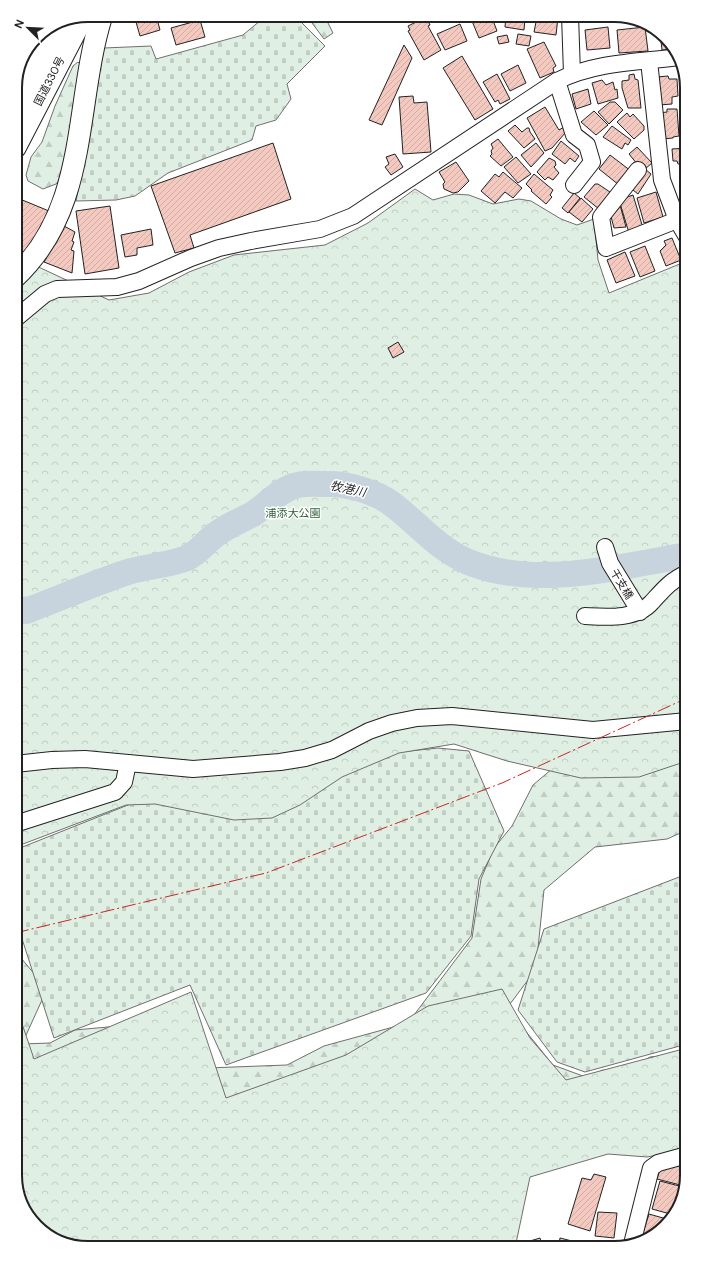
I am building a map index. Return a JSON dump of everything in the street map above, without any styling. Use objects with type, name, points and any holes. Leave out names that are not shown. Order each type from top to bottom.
[{"type":"highway","name":"国道330号","points":[[22,134],[79,23]]},
{"type":"highway","name":"国道330号","points":[[22,90],[52,33]]},
{"type":"main road","points":[[22,269],[41,246],[57,216],[69,185],[77,152],[94,49],[100,22]]},
{"type":"street","points":[[570,22],[572,74]]},
{"type":"street","points":[[22,313],[45,294],[57,289],[117,287],[139,281],[191,258],[219,248],[251,240],[320,229],[353,216],[557,81],[593,67],[673,59]]},
{"type":"street","points":[[649,61],[662,180],[680,225]]},
{"type":"street","points":[[557,81],[574,135],[587,145],[592,162],[574,185]]},
{"type":"street","points":[[638,170],[601,217],[606,248],[677,220]]},
{"type":"street","name":"干支橋","points":[[605,547],[610,563],[637,608]]},
{"type":"street","points":[[585,616],[626,615],[637,608],[652,603],[659,593],[674,579],[680,576]]},
{"type":"street","points":[[22,763],[52,760],[85,759],[193,769],[280,762],[305,758],[332,750],[369,731],[392,723],[417,718],[452,716],[593,730],[680,722]]},
{"type":"street","points":[[22,822],[115,792],[124,782],[128,763]]},
{"type":"street","points":[[633,1238],[651,1168],[658,1163],[680,1157]]},
{"type":"green space","points":[[259,22],[301,22],[325,46],[287,84],[291,99],[276,120],[256,126],[252,140],[168,173],[135,196],[116,200],[76,201],[104,48],[151,46],[156,59],[243,35]]},
{"type":"green space","points":[[311,22],[328,22],[333,33],[324,39]]},
{"type":"green space","points":[[78,62],[82,66],[61,178],[56,184],[43,189],[28,181],[26,175],[31,157],[42,142],[55,106],[73,66]]},
{"type":"green space","name":"浦添大公園","points":[[415,189],[433,200],[454,194],[469,195],[493,204],[519,199],[531,201],[561,219],[577,225],[594,219],[598,260],[609,293],[680,264],[680,763],[639,777],[581,778],[507,761],[454,744],[399,753],[342,777],[300,805],[272,818],[234,820],[155,804],[126,805],[22,844],[22,259],[109,300],[149,293],[189,272],[234,255],[325,245],[368,223]]},
{"type":"green space","points":[[438,748],[469,751],[504,831],[479,879],[471,936],[426,993],[226,1065],[190,985],[54,1038],[22,939],[22,847],[138,801],[363,756]]},
{"type":"green space","points":[[581,755],[620,761],[680,760],[680,833],[667,839],[595,847],[544,890],[538,948],[575,992],[576,1002],[571,1008],[558,1003],[528,980],[507,1008],[553,1065],[591,1079],[602,1070],[622,1073],[650,1057],[680,1053],[680,1089],[676,1086],[648,1084],[630,1090],[602,1088],[546,1079],[507,1101],[409,1126],[343,1121],[318,1113],[285,1134],[217,1139],[184,1183],[172,1189],[156,1183],[152,1165],[164,1125],[134,1098],[86,1097],[57,1073],[22,1080],[22,1044],[50,1043],[75,1030],[119,1026],[168,1010],[182,1014],[202,1031],[207,1068],[287,1065],[324,1046],[408,1023],[472,938],[481,879],[494,848],[512,826],[533,785],[565,758]]},
{"type":"green space","points":[[680,877],[680,1046],[585,1072],[557,1062],[518,1010],[544,929]]},
{"type":"green space","points":[[22,959],[41,982],[42,1000],[22,1044]]},
{"type":"green space","points":[[502,989],[530,1038],[566,1080],[680,1050],[680,1150],[647,1157],[608,1154],[530,1177],[516,1241],[83,1241],[67,1238],[44,1225],[33,1212],[25,1196],[22,1175],[22,1024],[34,1059],[191,992],[226,1098],[346,1055],[428,1006]]},
{"type":"building","points":[[136,22],[158,22],[160,30],[140,36]]},
{"type":"building","points":[[193,22],[201,22],[205,37],[176,45],[171,28]]},
{"type":"building","points":[[416,22],[428,22],[430,25],[428,26],[441,50],[424,60],[408,31],[410,30],[408,26]]},
{"type":"building","points":[[472,22],[494,22],[497,31],[479,38]]},
{"type":"building","points":[[505,22],[525,22],[524,30],[505,27]]},
{"type":"building","points":[[536,22],[557,22],[556,35],[534,32]]},
{"type":"building","points":[[460,24],[467,41],[445,50],[437,34]]},
{"type":"building","points":[[608,27],[610,48],[587,50],[585,30]]},
{"type":"building","points":[[640,28],[645,30],[648,51],[619,53],[617,30]]},
{"type":"building","points":[[518,34],[531,36],[529,46],[516,44]]},
{"type":"building","points":[[507,35],[509,42],[499,44],[497,37]]},
{"type":"building","points":[[661,41],[668,50],[662,50]]},
{"type":"building","points":[[544,42],[556,66],[553,68],[554,72],[540,78],[527,49]]},
{"type":"building","points":[[404,45],[412,58],[382,125],[369,120]]},
{"type":"building","points":[[462,56],[493,109],[475,120],[443,68]]},
{"type":"building","points":[[518,65],[526,83],[510,91],[501,74]]},
{"type":"building","points":[[497,74],[510,99],[500,104],[498,100],[495,102],[483,82]]},
{"type":"building","points":[[634,74],[635,79],[638,80],[641,108],[628,108],[622,88],[622,81],[629,80],[629,75]]},
{"type":"building","points":[[668,76],[669,79],[677,79],[678,96],[672,97],[672,104],[659,105],[657,77]]},
{"type":"building","points":[[602,80],[606,85],[613,82],[615,90],[617,89],[618,98],[598,104],[592,83]]},
{"type":"building","points":[[588,89],[591,104],[576,109],[572,94]]},
{"type":"building","points":[[413,96],[414,103],[427,102],[431,152],[403,154],[399,97]]},
{"type":"building","points":[[610,102],[615,102],[623,110],[609,124],[598,112]]},
{"type":"building","points":[[545,107],[559,130],[564,127],[566,132],[552,148],[545,151],[527,118]]},
{"type":"building","points":[[667,109],[677,109],[679,136],[662,139],[659,113],[667,112]]},
{"type":"building","points":[[594,111],[608,125],[596,135],[581,122]]},
{"type":"building","points":[[627,113],[630,117],[633,114],[644,126],[644,130],[634,139],[617,122]]},
{"type":"building","points":[[515,125],[522,132],[529,128],[535,139],[524,148],[508,131]]},
{"type":"building","points":[[612,126],[631,140],[628,145],[625,143],[622,149],[603,137]]},
{"type":"building","points":[[498,139],[513,157],[501,166],[490,156],[493,148],[491,144]]},
{"type":"building","points":[[561,141],[579,156],[575,162],[570,158],[565,164],[552,154]]},
{"type":"building","points":[[273,143],[291,199],[190,235],[194,248],[175,253],[151,186]]},
{"type":"building","points":[[536,143],[544,153],[531,167],[521,155]]},
{"type":"building","points":[[637,147],[652,163],[645,169],[651,174],[638,194],[628,186],[642,170],[629,154]]},
{"type":"building","points":[[680,148],[680,164],[678,164],[677,161],[673,161],[672,149]]},
{"type":"building","points":[[395,154],[403,167],[391,175],[385,167],[389,164],[386,157]]},
{"type":"building","points":[[610,155],[631,171],[619,185],[599,169]]},
{"type":"building","points":[[516,157],[531,174],[518,183],[504,167]]},
{"type":"building","points":[[549,158],[555,161],[556,165],[554,167],[559,173],[553,180],[548,177],[545,180],[537,172]]},
{"type":"building","points":[[456,162],[469,181],[458,192],[453,193],[444,189],[443,184],[445,182],[439,172]]},
{"type":"building","points":[[503,172],[522,188],[513,198],[505,192],[495,203],[481,191],[495,174],[499,177]]},
{"type":"building","points":[[534,174],[553,190],[550,195],[552,197],[546,204],[531,191],[532,190],[526,184]]},
{"type":"building","points":[[595,184],[598,184],[610,192],[608,195],[609,196],[599,209],[584,197]]},
{"type":"building","points":[[656,192],[663,217],[644,223],[637,198]]},
{"type":"building","points":[[574,193],[580,198],[568,213],[562,208]]},
{"type":"building","points":[[633,195],[643,228],[629,233],[619,200]]},
{"type":"building","points":[[581,198],[593,209],[582,222],[569,212]]},
{"type":"building","points":[[22,200],[49,211],[28,256],[22,254]]},
{"type":"building","points":[[620,205],[626,227],[614,228],[609,209]]},
{"type":"building","points":[[110,206],[119,268],[85,274],[76,211]]},
{"type":"building","points":[[64,226],[75,232],[71,250],[74,251],[72,273],[44,262]]},
{"type":"building","points":[[151,229],[153,245],[137,248],[137,255],[125,257],[121,235]]},
{"type":"building","points":[[672,238],[680,260],[666,266],[660,251],[666,245],[664,241]]},
{"type":"building","points":[[645,246],[655,271],[640,277],[630,252]]},
{"type":"building","points":[[625,252],[635,276],[616,283],[607,260]]},
{"type":"building","points":[[398,342],[404,352],[393,358],[388,348]]},
{"type":"building","points":[[680,1166],[679,1185],[657,1179],[661,1167]]},
{"type":"building","points":[[594,1174],[606,1177],[590,1231],[568,1224],[582,1178],[591,1180]]},
{"type":"building","points":[[660,1181],[679,1186],[675,1200],[668,1213],[652,1209]]},
{"type":"building","points":[[598,1212],[617,1213],[614,1238],[595,1236]]},
{"type":"building","points":[[649,1214],[664,1218],[651,1230],[643,1233]]},
{"type":"building","points":[[540,1238],[541,1241],[530,1241]]},
{"type":"building","points":[[560,1238],[572,1241],[559,1241]]},
{"type":"waterway","name":"牧港川","points":[[22,611],[26,611],[118,575],[187,558],[219,532],[253,514],[280,493],[292,487],[305,484],[343,485],[370,492],[392,504],[445,549],[466,561],[492,570],[519,574],[547,575],[576,573],[605,570],[680,556]]},
{"type":"power","points":[[22,931],[266,873],[502,783],[680,701]]}]
